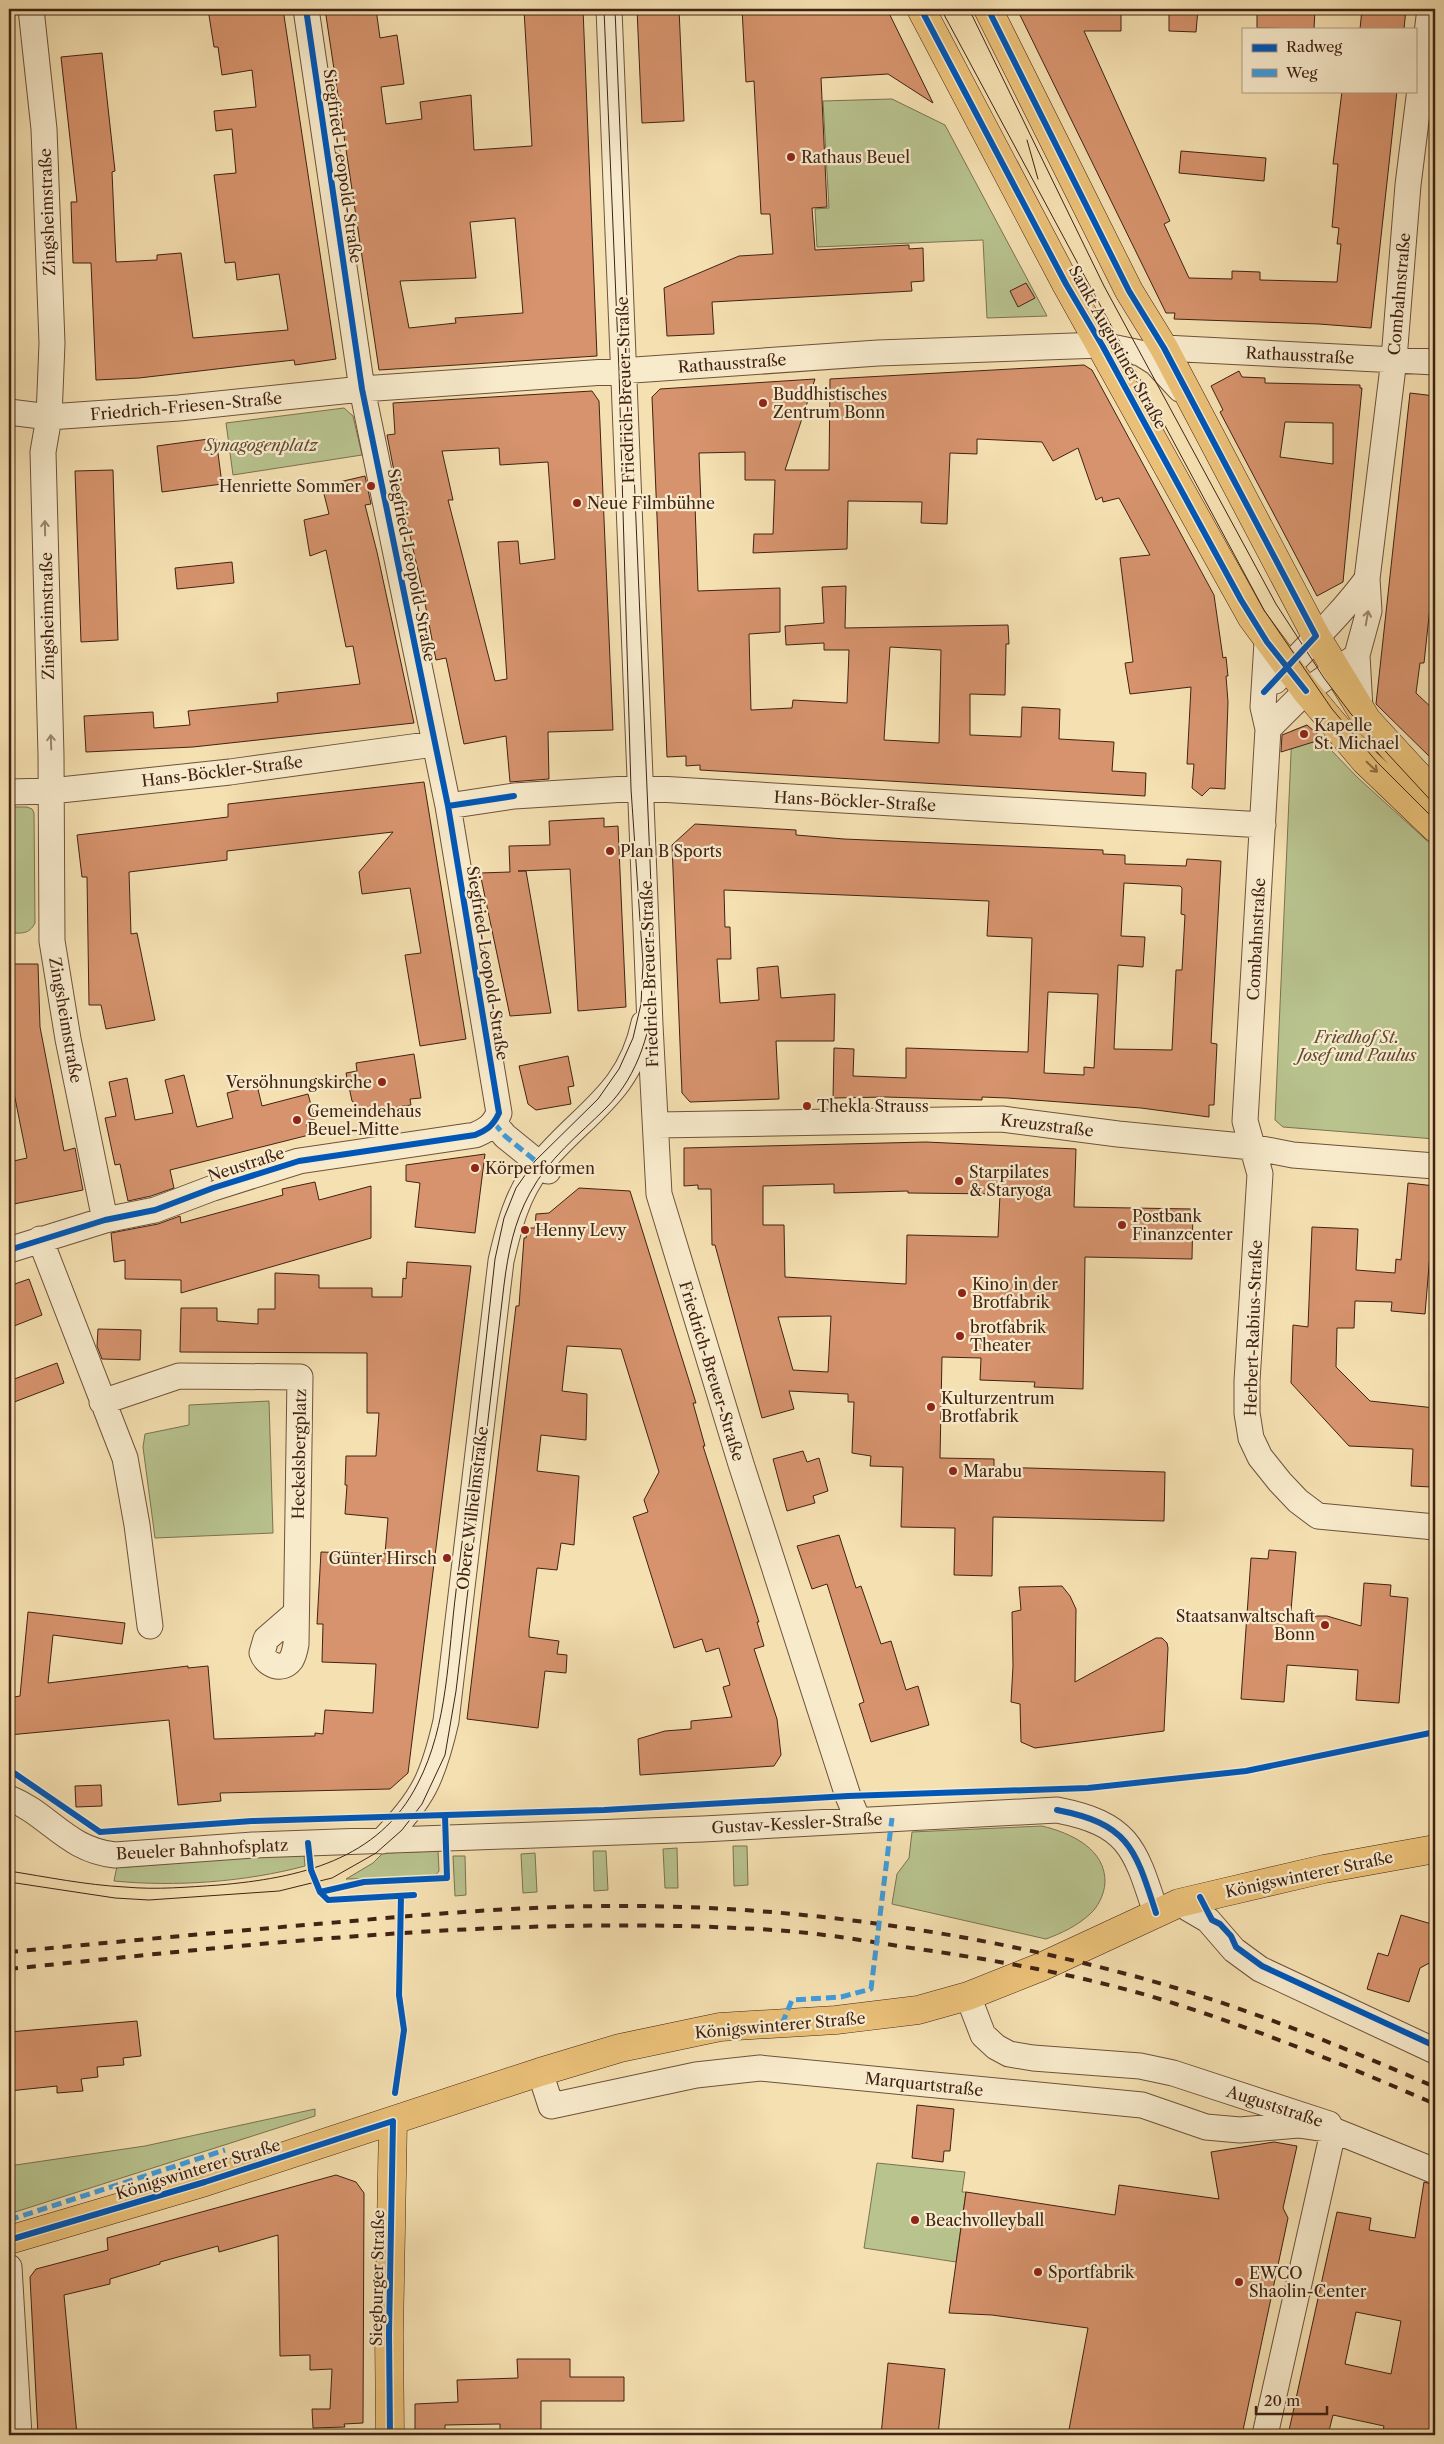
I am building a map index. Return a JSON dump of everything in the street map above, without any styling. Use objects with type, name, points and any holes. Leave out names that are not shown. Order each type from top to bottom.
[{"type":"main road","name":"Sankt Augustiner Straße","points":[[921,9],[1066,284],[1102,345],[1245,606],[1267,642],[1365,761],[1435,828]]},
{"type":"main road","name":"Sankt Augustiner Straße","points":[[988,9],[1130,291],[1164,348],[1188,398],[1316,636],[1347,662],[1360,709],[1376,733],[1435,794]]},
{"type":"main road","name":"Königswinterer Straße","points":[[9,2240],[206,2182],[540,2072],[620,2048],[720,2027],[882,2016],[918,2010],[968,1996],[1041,1966],[1167,1908],[1324,1869],[1435,1849]]},
{"type":"main road","name":"Siegburger Straße","points":[[390,2435],[389,2334],[393,2121]]},
{"type":"street","name":"Zingsheimstraße","points":[[31,9],[44,129],[52,344],[49,417],[43,452],[51,791],[52,940],[68,1039],[105,1220]]},
{"type":"street","name":"Siegfried-Leopold-Straße","points":[[306,9],[362,389],[448,806],[497,1099],[498,1114],[494,1124]]},
{"type":"street","name":"Friedrich-Breuer-Straße","points":[[609,9],[659,1194],[741,1464],[848,1796],[858,1820]]},
{"type":"street","name":"Combahnstraße","points":[[1347,662],[1369,611],[1367,579],[1394,359],[1408,185],[1430,9]]},
{"type":"street","name":"Rathausstraße","points":[[362,389],[878,353],[1102,345]]},
{"type":"street","name":"Sankt Augustiner Straße","points":[[1102,345],[1140,353],[1156,364],[1188,398]]},
{"type":"street","name":"Rathausstraße","points":[[1164,348],[1435,362]]},
{"type":"street","name":"Friedrich-Friesen-Straße","points":[[9,412],[49,417],[179,408],[362,389]]},
{"type":"street","name":"Combahnstraße","points":[[1264,692],[1316,636],[1346,608],[1367,579]]},
{"type":"street","name":"Combahnstraße","points":[[1252,1147],[1245,1121],[1268,729],[1263,707],[1267,642]]},
{"type":"street","points":[[1268,729],[1306,691],[1347,662]]},
{"type":"street","name":"Hans-Böckler-Straße","points":[[9,792],[51,791],[230,772],[434,744]]},
{"type":"street","name":"Hans-Böckler-Straße","points":[[448,806],[514,796],[642,788],[1263,825]]},
{"type":"street","name":"Obere Wilhelmstraße","points":[[382,1841],[405,1817],[425,1790],[438,1757],[446,1721],[501,1261],[510,1220],[523,1190],[604,1102],[627,1070],[640,1041],[650,999]]},
{"type":"street","name":"Kreuzstraße","points":[[657,1126],[1002,1119],[1144,1137],[1252,1147],[1293,1155],[1435,1166]]},
{"type":"street","points":[[494,1124],[505,1136],[544,1168]]},
{"type":"street","name":"Neustraße","points":[[9,1250],[105,1220],[155,1210],[213,1188],[299,1161],[474,1135],[494,1124]]},
{"type":"street","name":"Herbert-Rabius-Straße","points":[[1252,1147],[1260,1174],[1247,1413],[1251,1438],[1260,1457],[1298,1501],[1318,1516],[1435,1527]]},
{"type":"street","points":[[40,1239],[124,1458],[137,1526],[150,1626]]},
{"type":"street","name":"Heckelsbergplatz","points":[[102,1402],[178,1376],[300,1377],[296,1613]]},
{"type":"street","name":"Beueler Bahnhofsplatz","points":[[9,1798],[81,1847],[103,1854],[382,1841]]},
{"type":"street","name":"Gustav-Kessler-Straße","points":[[382,1841],[703,1829],[1057,1810],[1076,1814],[1114,1830],[1128,1844],[1167,1908]]},
{"type":"street","points":[[1167,1908],[1208,1920],[1234,1950],[1260,1969],[1435,2051]]},
{"type":"street","name":"Auguststraße","points":[[968,1996],[983,2035],[996,2047],[1009,2054],[1033,2058],[1140,2066],[1174,2073],[1329,2124],[1333,2130],[1265,2435]]},
{"type":"street","name":"Marquartstraße","points":[[540,2072],[551,2106],[696,2075],[760,2068],[1142,2105],[1206,2127],[1240,2130],[1298,2125],[1333,2130]]},
{"type":"street","points":[[1333,2130],[1435,2171]]},
{"type":"street","points":[[9,2267],[19,2435]]},
{"type":"green space","points":[[892,99],[945,125],[1047,316],[987,318],[983,240],[817,247],[815,209],[829,208],[823,101]]},
{"type":"green space","name":"Synagogenplatz","points":[[344,408],[353,416],[362,455],[233,475],[226,423]]},
{"type":"green space","name":"Friedhof St. Josef und Paulus","points":[[1307,725],[1357,777],[1435,848],[1435,1139],[1283,1127],[1275,1120],[1292,731]]},
{"type":"green space","points":[[9,807],[27,807],[32,809],[34,813],[35,923],[30,930],[21,933],[9,933]]},
{"type":"green space","points":[[269,1401],[273,1533],[155,1538],[143,1447],[145,1434],[189,1425],[189,1405]]},
{"type":"green space","points":[[1042,1826],[1064,1833],[1085,1844],[1100,1861],[1104,1871],[1105,1883],[1098,1904],[1085,1918],[1069,1929],[1046,1939],[892,1904],[897,1874],[909,1858],[912,1832]]},
{"type":"green space","points":[[733,1846],[747,1846],[748,1885],[734,1886]]},
{"type":"green space","points":[[677,1848],[678,1888],[665,1888],[663,1849]]},
{"type":"green space","points":[[438,1851],[439,1871],[434,1877],[346,1879],[373,1863],[383,1853]]},
{"type":"green space","points":[[593,1851],[606,1851],[608,1890],[594,1891]]},
{"type":"green space","points":[[301,1853],[304,1855],[305,1866],[259,1876],[186,1883],[114,1881],[117,1866],[127,1867]]},
{"type":"green space","points":[[535,1853],[537,1892],[523,1893],[521,1854]]},
{"type":"green space","points":[[453,1856],[465,1856],[466,1895],[455,1896]]},
{"type":"green space","points":[[315,2109],[315,2116],[9,2214],[9,2166],[145,2146]]},
{"type":"green space","name":"Beachvolleyball","points":[[877,2163],[965,2172],[962,2192],[966,2192],[956,2262],[864,2248]]},
{"type":"building","points":[[208,9],[283,9],[336,359],[295,365],[294,360],[139,378],[96,380],[91,263],[73,263],[71,202],[77,202],[61,57],[102,53],[115,171],[112,172],[116,262],[157,260],[157,255],[181,253],[193,338],[288,330],[279,274],[237,280],[235,262],[225,263],[214,175],[236,173],[232,129],[216,131],[214,111],[256,107],[252,70],[222,75],[218,47],[214,47]]},
{"type":"building","points":[[325,9],[376,9],[380,38],[397,35],[404,84],[381,87],[386,124],[422,119],[420,102],[471,95],[474,150],[532,146],[524,10],[583,9],[597,356],[379,370]],"holes":[[[515,218],[523,313],[455,318],[456,323],[409,328],[400,281],[476,278],[470,222]]]},
{"type":"building","points":[[637,9],[679,9],[684,121],[642,123]]},
{"type":"building","points":[[742,9],[887,9],[933,103],[888,74],[821,78],[827,207],[812,208],[815,250],[909,245],[909,249],[923,248],[924,281],[911,282],[912,291],[712,302],[714,334],[667,336],[664,288],[739,256],[773,254],[770,214],[761,214],[754,81],[746,82]]},
{"type":"building","points":[[1017,9],[1121,9],[1121,31],[1084,31],[1170,221],[1164,224],[1189,278],[1232,279],[1232,271],[1260,272],[1260,280],[1337,282],[1341,244],[1337,244],[1339,228],[1332,227],[1338,164],[1333,164],[1342,92],[1397,92],[1371,328],[1319,324],[1174,319],[1175,313],[1166,313]]},
{"type":"building","points":[[1169,9],[1198,9],[1196,32],[1169,31]]},
{"type":"building","points":[[1257,9],[1315,9],[1314,28],[1257,28]]},
{"type":"building","points":[[1362,9],[1406,9],[1404,28],[1360,28]]},
{"type":"building","points":[[1181,151],[1266,158],[1264,181],[1179,173]]},
{"type":"building","points":[[1026,283],[1035,298],[1018,307],[1010,291]]},
{"type":"building","points":[[1084,365],[1092,370],[1214,595],[1223,658],[1226,657],[1228,676],[1226,676],[1228,702],[1225,789],[1210,788],[1202,796],[1192,788],[1194,764],[1187,764],[1191,687],[1130,694],[1125,663],[1133,662],[1120,558],[1150,555],[1119,498],[1103,502],[1102,497],[1096,500],[1078,448],[1053,461],[1042,442],[977,439],[977,454],[950,453],[947,524],[921,523],[922,502],[848,501],[847,549],[753,553],[754,534],[773,534],[775,480],[745,480],[745,452],[699,453],[701,504],[695,504],[698,591],[780,588],[780,632],[749,634],[751,710],[792,708],[793,700],[847,703],[849,650],[824,650],[824,643],[786,645],[785,626],[824,623],[822,587],[846,586],[845,628],[1008,625],[1009,644],[1006,644],[1005,695],[970,694],[970,735],[1021,737],[1022,707],[1060,709],[1059,739],[1114,742],[1112,771],[1146,773],[1145,796],[700,770],[700,765],[686,766],[686,756],[667,757],[652,397],[660,389],[815,379],[785,470],[829,470],[830,379]],"holes":[[[890,647],[941,650],[939,743],[884,740]]]},
{"type":"building","points":[[1239,371],[1242,377],[1265,378],[1265,383],[1360,385],[1360,388],[1362,388],[1343,582],[1317,596],[1220,412],[1223,410],[1211,386]],"holes":[[[1285,422],[1333,423],[1333,464],[1280,457]]]},
{"type":"building","points":[[592,391],[599,401],[613,730],[548,732],[549,779],[510,782],[506,736],[464,744],[446,658],[436,660],[422,588],[401,496],[399,497],[387,435],[395,434],[393,403]],"holes":[[[499,448],[500,465],[548,462],[555,559],[520,564],[518,541],[498,542],[507,679],[495,681],[448,500],[453,500],[442,451]]]},
{"type":"building","points":[[1410,393],[1435,396],[1435,560],[1424,663],[1420,663],[1416,693],[1435,711],[1435,762],[1376,704]]},
{"type":"building","points":[[216,438],[222,484],[162,492],[157,446]]},
{"type":"building","points":[[113,470],[118,640],[81,642],[75,471]]},
{"type":"building","points":[[365,476],[371,504],[365,505],[414,723],[193,747],[86,752],[84,716],[153,712],[154,728],[190,725],[188,711],[278,702],[277,693],[360,684],[353,646],[346,647],[326,550],[310,556],[304,520],[329,514],[322,486]]},
{"type":"building","points":[[232,562],[234,583],[177,589],[175,568]]},
{"type":"building","name":"Kapelle St. Michael","points":[[1307,725],[1323,739],[1281,752],[1282,735]]},
{"type":"building","points":[[424,782],[466,1039],[420,1046],[405,955],[421,953],[410,888],[362,894],[359,872],[393,832],[227,851],[227,860],[129,872],[131,934],[137,933],[155,1020],[106,1029],[101,1005],[89,1005],[87,877],[82,877],[77,835],[228,817],[228,804]]},
{"type":"building","points":[[604,818],[604,827],[618,826],[626,1007],[578,1011],[570,869],[518,871],[526,871],[551,1013],[510,1016],[480,873],[510,872],[509,846],[550,845],[549,821]]},
{"type":"building","points":[[695,824],[796,830],[796,835],[844,839],[1103,850],[1103,854],[1125,855],[1125,864],[1186,866],[1187,859],[1221,861],[1211,1043],[1217,1044],[1214,1105],[1209,1105],[1209,1117],[1141,1108],[1007,1098],[982,1097],[982,1100],[886,1097],[833,1098],[834,1048],[854,1049],[853,1076],[906,1078],[906,1048],[1028,1052],[1032,938],[987,936],[989,901],[724,890],[725,927],[730,927],[731,959],[717,959],[720,1003],[759,1000],[757,968],[778,966],[781,998],[835,994],[834,1041],[776,1041],[779,1099],[690,1102],[682,1093],[672,845]],"holes":[[[1124,883],[1180,886],[1182,888],[1181,914],[1185,915],[1182,970],[1176,970],[1172,1050],[1114,1049],[1118,965],[1143,967],[1145,937],[1121,936]],[[1048,992],[1098,994],[1094,1068],[1084,1067],[1084,1075],[1044,1073]]]},
{"type":"building","points":[[9,964],[38,964],[40,1027],[64,1151],[75,1148],[83,1190],[9,1205],[9,1162],[27,1158],[11,1078],[9,1078]]},
{"type":"building","name":"Versöhnungskirche","points":[[414,1054],[421,1098],[410,1099],[411,1105],[366,1112],[352,1101],[346,1073],[357,1071],[356,1063]]},
{"type":"building","points":[[568,1056],[574,1086],[568,1087],[571,1104],[536,1110],[528,1104],[519,1066]]},
{"type":"building","points":[[184,1075],[197,1127],[233,1118],[227,1093],[257,1085],[262,1106],[308,1094],[315,1119],[306,1121],[309,1135],[170,1170],[174,1188],[128,1201],[120,1164],[115,1165],[105,1118],[116,1116],[109,1082],[127,1078],[135,1120],[173,1113],[165,1080]]},
{"type":"building","points":[[926,1142],[1076,1149],[1074,1207],[1193,1209],[1192,1259],[1085,1257],[1083,1389],[1034,1387],[1035,1382],[980,1380],[981,1358],[942,1357],[940,1458],[994,1459],[994,1467],[1165,1472],[1164,1521],[993,1517],[992,1576],[954,1575],[955,1528],[901,1527],[903,1467],[870,1466],[871,1456],[852,1453],[854,1402],[848,1402],[848,1394],[789,1391],[794,1409],[762,1418],[715,1245],[712,1245],[711,1189],[698,1189],[698,1185],[684,1186],[684,1148]],"holes":[[[834,1184],[834,1193],[908,1191],[908,1193],[1000,1194],[998,1237],[907,1235],[906,1284],[785,1277],[784,1225],[763,1225],[763,1186]],[[831,1316],[828,1372],[793,1370],[778,1317]]]},
{"type":"building","points":[[485,1154],[475,1233],[415,1227],[420,1183],[406,1181],[406,1165]]},
{"type":"building","points":[[315,1182],[319,1200],[371,1186],[371,1238],[181,1293],[181,1280],[125,1279],[125,1260],[114,1262],[111,1233],[158,1224],[180,1216],[181,1223],[283,1195],[282,1189]]},
{"type":"building","points":[[1408,1183],[1435,1186],[1435,1218],[1433,1218],[1425,1314],[1391,1311],[1392,1302],[1355,1301],[1354,1328],[1337,1328],[1336,1367],[1370,1401],[1435,1408],[1435,1446],[1433,1446],[1431,1487],[1411,1486],[1413,1449],[1349,1446],[1291,1383],[1293,1325],[1308,1327],[1312,1227],[1358,1229],[1356,1270],[1395,1273],[1396,1259],[1401,1260]]},
{"type":"building","points":[[579,1188],[630,1191],[696,1403],[693,1403],[705,1446],[703,1446],[759,1622],[757,1622],[764,1646],[754,1649],[777,1719],[781,1755],[774,1766],[640,1775],[638,1739],[665,1731],[691,1729],[691,1721],[732,1717],[723,1687],[730,1685],[719,1648],[706,1652],[702,1639],[674,1648],[633,1517],[648,1512],[644,1500],[659,1472],[621,1349],[567,1346],[562,1391],[587,1394],[586,1440],[541,1435],[537,1471],[579,1476],[574,1545],[561,1543],[557,1570],[537,1568],[529,1630],[529,1637],[559,1641],[557,1654],[567,1655],[566,1673],[545,1671],[538,1728],[467,1719],[516,1306],[519,1306],[524,1238],[526,1238],[528,1228],[535,1228],[536,1214],[549,1213]]},
{"type":"building","points":[[407,1262],[471,1266],[408,1773],[390,1789],[220,1793],[221,1801],[178,1805],[169,1720],[9,1735],[9,1698],[20,1696],[28,1612],[125,1623],[122,1644],[53,1635],[48,1683],[188,1666],[188,1668],[208,1666],[214,1739],[315,1736],[315,1733],[323,1734],[325,1710],[373,1713],[376,1664],[322,1662],[323,1624],[317,1624],[321,1552],[385,1554],[388,1518],[345,1514],[346,1456],[376,1456],[379,1413],[367,1413],[367,1353],[180,1352],[181,1308],[217,1308],[217,1321],[258,1324],[258,1309],[275,1309],[275,1273],[319,1275],[319,1288],[372,1288],[372,1297],[402,1297],[403,1278],[406,1279]]},
{"type":"building","points":[[29,1279],[42,1315],[9,1328],[9,1286]]},
{"type":"building","points":[[98,1329],[141,1330],[140,1360],[102,1359],[97,1346]]},
{"type":"building","points":[[57,1363],[64,1383],[9,1404],[9,1381]]},
{"type":"building","points":[[803,1451],[807,1462],[819,1458],[828,1491],[813,1496],[815,1503],[787,1511],[773,1459]]},
{"type":"building","points":[[839,1535],[856,1588],[861,1586],[881,1644],[891,1641],[906,1690],[918,1686],[929,1725],[871,1742],[859,1704],[864,1702],[827,1584],[812,1589],[797,1546]]},
{"type":"building","name":"Staatsanwaltschaft Bonn","points":[[1269,1550],[1296,1552],[1290,1622],[1315,1616],[1327,1616],[1361,1626],[1364,1583],[1391,1585],[1390,1596],[1408,1598],[1399,1703],[1356,1700],[1358,1670],[1287,1665],[1284,1702],[1241,1699],[1251,1558],[1268,1559]]},
{"type":"building","points":[[1062,1586],[1070,1596],[1076,1609],[1075,1682],[1156,1638],[1162,1638],[1167,1643],[1164,1731],[1035,1748],[1021,1742],[1020,1704],[1011,1702],[1013,1666],[1012,1612],[1021,1610],[1019,1587]]},
{"type":"building","points":[[101,1785],[102,1806],[76,1807],[75,1786]]},
{"type":"building","points":[[1401,1915],[1435,1925],[1435,1960],[1420,1968],[1409,2002],[1367,1989],[1378,1953],[1388,1956]]},
{"type":"building","points":[[137,2021],[141,2056],[123,2058],[124,2065],[97,2067],[98,2077],[81,2079],[83,2091],[57,2093],[57,2086],[9,2091],[9,2032]]},
{"type":"building","points":[[917,2105],[954,2109],[950,2151],[944,2151],[943,2162],[912,2158]]},
{"type":"building","points":[[1274,2142],[1297,2146],[1283,2208],[1288,2218],[1242,2435],[1068,2435],[1088,2328],[992,2315],[949,2313],[966,2192],[1115,2215],[1119,2185],[1219,2199],[1211,2152]]},
{"type":"building","points":[[336,2175],[356,2182],[364,2193],[363,2423],[344,2424],[345,2427],[313,2428],[312,2409],[330,2409],[332,2369],[310,2370],[310,2355],[280,2356],[278,2235],[219,2252],[218,2246],[160,2262],[160,2264],[110,2279],[110,2284],[64,2295],[77,2435],[38,2435],[30,2277],[36,2269],[108,2250],[107,2238]]},
{"type":"building","points":[[1424,2182],[1435,2185],[1435,2435],[1382,2435],[1384,2426],[1333,2415],[1328,2435],[1288,2435],[1337,2212],[1371,2218],[1369,2230],[1415,2238]],"holes":[[[1356,2312],[1401,2321],[1391,2374],[1345,2364]]]},
{"type":"building","points":[[517,2359],[570,2359],[570,2377],[624,2377],[624,2401],[541,2401],[541,2435],[500,2435],[500,2424],[445,2425],[445,2435],[415,2435],[415,2404],[458,2402],[457,2380],[518,2378]]},
{"type":"building","points":[[888,2363],[945,2369],[938,2435],[881,2435]]},
{"type":"tram line","points":[[9,1871],[96,1884],[161,1888],[249,1882],[306,1870],[334,1861],[359,1848],[382,1831],[401,1809],[418,1783],[428,1761],[441,1713],[445,1689],[495,1259],[504,1218],[516,1188],[535,1161],[598,1099],[619,1069],[633,1038],[641,1004],[643,964],[631,789],[619,371],[604,9]]},
{"type":"tram line","points":[[9,1882],[115,1898],[149,1900],[279,1891],[332,1878],[376,1853],[402,1830],[422,1804],[445,1755],[456,1691],[504,1285],[512,1238],[524,1204],[537,1181],[555,1158],[606,1108],[627,1081],[642,1050],[647,1034],[655,983],[615,9]]},
{"type":"tram line","points":[[941,9],[1264,610],[1332,709],[1377,762],[1435,820]]},
{"type":"tram line","points":[[969,9],[1104,286],[1276,604],[1324,678],[1351,714],[1435,805]]},
{"type":"tram line","points":[[1027,140],[1038,179]]},
{"type":"railway","points":[[9,1952],[444,1913],[520,1909],[635,1906],[771,1912],[909,1928],[977,1940],[1111,1970],[1209,1998],[1274,2021],[1435,2087]]},
{"type":"railway","points":[[9,1969],[295,1941],[487,1928],[678,1926],[790,1931],[856,1939],[1008,1963],[1076,1977],[1143,1994],[1274,2038],[1339,2063],[1435,2104]]},
{"type":"marked path","points":[[494,1123],[505,1136],[548,1171]]},
{"type":"marked path","points":[[782,2024],[792,2000],[841,1997],[871,1989],[892,1818]]},
{"type":"marked path","points":[[9,2220],[225,2150]]},
{"type":"cycle path","points":[[9,1250],[105,1220],[155,1210],[213,1188],[299,1161],[475,1135],[489,1127],[499,1113],[448,806],[362,389],[306,9]]},
{"type":"cycle path","points":[[921,9],[1066,284],[1102,345],[1241,600],[1267,642],[1306,691]]},
{"type":"cycle path","points":[[988,9],[1129,291],[1164,348],[1316,636],[1264,692]]},
{"type":"cycle path","points":[[448,806],[514,796]]},
{"type":"cycle path","points":[[9,1772],[14,1773],[100,1832],[252,1821],[604,1810],[848,1796],[1088,1788],[1246,1771],[1435,1732]]},
{"type":"cycle path","points":[[1057,1810],[1100,1823],[1126,1842],[1142,1871],[1156,1913]]},
{"type":"cycle path","points":[[308,1843],[311,1870],[320,1892],[364,1882],[447,1878],[445,1816]]},
{"type":"cycle path","points":[[320,1892],[328,1900],[414,1895]]},
{"type":"cycle path","points":[[395,2093],[404,2030],[399,1995],[401,1896]]},
{"type":"cycle path","points":[[1200,1897],[1212,1920],[1220,1924],[1231,1936],[1236,1947],[1262,1966],[1435,2046]]},
{"type":"cycle path","points":[[9,2240],[205,2182],[393,2121],[389,2334],[390,2435]]},
{"type":"place","name":"Rathaus Beuel","points":[[791,157]]},
{"type":"place","name":"Buddhistisches Zentrum Bonn","points":[[763,403]]},
{"type":"place","name":"Henriette Sommer","points":[[371,486]]},
{"type":"place","name":"Neue Filmbühne","points":[[577,503]]},
{"type":"place","name":"Kapelle St. Michael","points":[[1304,734]]},
{"type":"place","name":"Plan B Sports","points":[[610,851]]},
{"type":"place","name":"Versöhnungskirche","points":[[382,1082]]},
{"type":"place","name":"Thekla Strauss","points":[[807,1106]]},
{"type":"place","name":"Gemeindehaus Beuel-Mitte","points":[[297,1120]]},
{"type":"place","name":"Körperformen","points":[[475,1168]]},
{"type":"place","name":"Starpilates & Staryoga","points":[[959,1181]]},
{"type":"place","name":"Postbank Finanzcenter","points":[[1122,1225]]},
{"type":"place","name":"Henny Levy","points":[[525,1230]]},
{"type":"place","name":"Kino in der Brotfabrik","points":[[962,1293]]},
{"type":"place","name":"brotfabrik Theater","points":[[960,1336]]},
{"type":"place","name":"Kulturzentrum Brotfabrik","points":[[931,1407]]},
{"type":"place","name":"Marabu","points":[[953,1471]]},
{"type":"place","name":"Günter Hirsch","points":[[447,1558]]},
{"type":"place","name":"Staatsanwaltschaft Bonn","points":[[1325,1625]]},
{"type":"place","name":"Beachvolleyball","points":[[915,2220]]},
{"type":"place","name":"Sportfabrik","points":[[1038,2272]]},
{"type":"place","name":"EWCO Shaolin-Center","points":[[1239,2282]]}]
